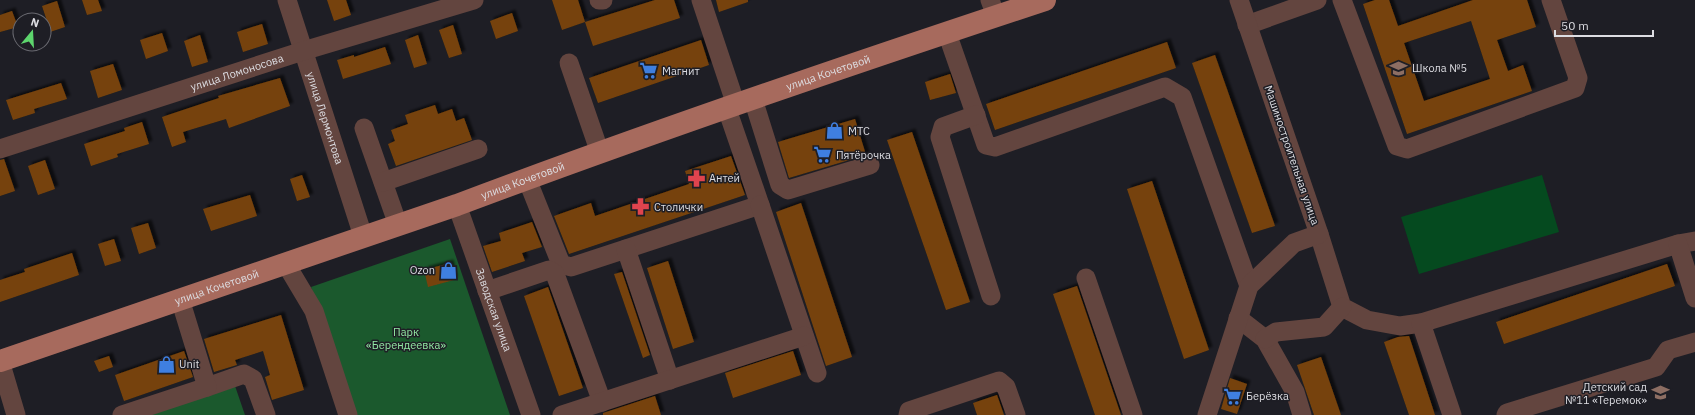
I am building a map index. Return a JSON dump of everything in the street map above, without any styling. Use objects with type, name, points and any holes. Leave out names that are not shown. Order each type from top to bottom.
[{"type":"main road","name":"улица Кочетовой","points":[[0,361],[457,205],[738,104],[947,33],[993,8],[1045,0]]},
{"type":"street","name":"улица Лермонтова","points":[[287,0],[363,236]]},
{"type":"street","name":"улица Ломоносова","points":[[0,149],[303,51],[474,0]]},
{"type":"street","points":[[701,0],[738,104],[760,206],[817,372]]},
{"type":"street","name":"Машиностроительная улица","points":[[1207,415],[1249,286],[1294,243],[1319,234],[1239,0]]},
{"type":"street","points":[[1247,25],[1317,0]]},
{"type":"street","points":[[1342,0],[1397,146],[1407,150],[1575,88],[1578,78],[1551,0]]},
{"type":"street","points":[[947,33],[986,145],[995,147],[1165,87],[1182,97],[1249,286]]},
{"type":"street","points":[[569,63],[600,153]]},
{"type":"street","points":[[738,104],[780,185],[788,190],[870,165]]},
{"type":"street","points":[[976,115],[943,127],[940,137],[991,296]]},
{"type":"street","points":[[364,128],[398,225]]},
{"type":"street","points":[[383,182],[478,149]]},
{"type":"street","points":[[527,179],[561,264],[570,267],[760,206]]},
{"type":"street","name":"Заводская улица","points":[[457,205],[530,415]]},
{"type":"street","points":[[1319,234],[1342,307],[1366,320],[1400,326],[1421,323],[1687,242],[1695,298]]},
{"type":"street","points":[[626,249],[670,380]]},
{"type":"street","points":[[286,264],[314,311],[348,415]]},
{"type":"street","points":[[487,291],[549,270],[555,274],[602,402]]},
{"type":"street","points":[[1086,278],[1133,415]]},
{"type":"street","points":[[180,299],[207,387]]},
{"type":"street","points":[[1265,339],[1276,332],[1324,327],[1342,307]]},
{"type":"street","points":[[1238,318],[1265,339],[1295,392],[1302,415]]},
{"type":"street","points":[[1421,323],[1452,415]]},
{"type":"street","points":[[562,415],[804,336]]},
{"type":"street","points":[[1506,415],[1507,413],[1656,367],[1668,350],[1695,342]]},
{"type":"street","points":[[0,361],[16,415]]},
{"type":"street","points":[[122,415],[244,374],[253,379],[266,415]]},
{"type":"street","points":[[908,415],[909,411],[999,381],[1006,387],[1016,415]]},
{"type":"green space","points":[[1542,175],[1559,232],[1419,274],[1401,217]]},
{"type":"green space","name":"Парк «Берендеевка»","points":[[450,239],[510,415],[355,415],[311,287]]},
{"type":"green space","points":[[235,386],[245,415],[150,415]]},
{"type":"building","points":[[82,0],[98,0],[102,11],[87,15]]},
{"type":"building","points":[[327,0],[346,0],[351,15],[334,21]]},
{"type":"building","points":[[552,0],[578,0],[585,22],[562,30]]},
{"type":"building","points":[[655,0],[674,0],[680,18],[593,46],[585,22]]},
{"type":"building","points":[[716,0],[748,0],[748,2],[719,12]]},
{"type":"building","name":"Школа №5","points":[[1375,0],[1389,0],[1398,26],[1473,0],[1527,0],[1536,27],[1497,40],[1508,71],[1523,65],[1532,91],[1407,134],[1363,4]],"holes":[[[1471,21],[1490,79],[1424,101],[1404,43]]]},
{"type":"building","points":[[57,1],[65,27],[52,31],[52,12],[44,12],[42,6]]},
{"type":"building","points":[[12,11],[12,29],[0,32],[0,15]]},
{"type":"building","points":[[512,13],[518,31],[496,39],[490,21]]},
{"type":"building","points":[[262,24],[268,44],[243,52],[237,32]]},
{"type":"building","points":[[453,25],[462,54],[449,58],[439,30]]},
{"type":"building","points":[[162,33],[168,51],[146,59],[140,40]]},
{"type":"building","points":[[200,35],[208,62],[192,67],[184,41]]},
{"type":"building","points":[[418,35],[427,64],[414,68],[405,40]]},
{"type":"building","name":"Магнит","points":[[701,40],[709,65],[598,103],[589,78]]},
{"type":"building","points":[[1167,42],[1176,68],[995,130],[986,104]]},
{"type":"building","points":[[385,47],[391,64],[343,79],[337,60],[354,55],[354,57]]},
{"type":"building","points":[[1215,55],[1275,226],[1252,233],[1192,63]]},
{"type":"building","points":[[113,64],[122,90],[98,98],[90,71]]},
{"type":"building","points":[[950,74],[956,93],[930,100],[925,82]]},
{"type":"building","points":[[280,78],[290,106],[229,128],[226,119],[183,132],[186,142],[172,147],[162,117],[219,98],[218,96]]},
{"type":"building","points":[[61,83],[67,99],[34,109],[35,113],[13,120],[6,100]]},
{"type":"building","points":[[435,105],[438,114],[452,109],[456,121],[464,118],[472,140],[396,166],[388,144],[395,141],[391,130],[408,124],[405,115]]},
{"type":"building","points":[[855,119],[866,155],[789,178],[778,142]]},
{"type":"building","points":[[142,122],[149,144],[117,154],[118,157],[91,166],[84,144],[125,131],[124,128]]},
{"type":"building","points":[[912,132],[970,302],[946,310],[887,140]]},
{"type":"building","points":[[731,156],[745,195],[569,254],[554,216],[591,203],[595,216],[689,184],[685,171]]},
{"type":"building","points":[[4,159],[15,191],[0,196],[0,160]]},
{"type":"building","points":[[45,160],[55,189],[38,195],[28,166]]},
{"type":"building","points":[[302,175],[310,197],[297,201],[290,179]]},
{"type":"building","points":[[1152,181],[1209,350],[1184,359],[1127,189]]},
{"type":"building","points":[[250,195],[257,216],[211,231],[203,209]]},
{"type":"building","points":[[801,203],[852,357],[826,366],[776,212]]},
{"type":"building","points":[[532,222],[542,247],[522,253],[525,261],[492,272],[483,246],[501,241],[499,233]]},
{"type":"building","points":[[148,223],[156,248],[139,254],[131,228]]},
{"type":"building","points":[[114,239],[121,261],[105,266],[98,244]]},
{"type":"building","points":[[72,253],[79,275],[0,302],[0,280],[25,272],[24,269]]},
{"type":"building","points":[[668,261],[694,342],[673,349],[647,268]]},
{"type":"building","points":[[450,263],[454,280],[428,287],[424,270]]},
{"type":"building","points":[[1667,264],[1675,286],[1504,344],[1496,322]]},
{"type":"building","points":[[622,272],[650,355],[643,358],[614,274]]},
{"type":"building","points":[[1077,286],[1121,415],[1095,415],[1053,294]]},
{"type":"building","points":[[548,287],[583,388],[559,396],[524,296]]},
{"type":"building","points":[[281,315],[304,390],[272,400],[265,377],[270,375],[263,351],[235,360],[237,365],[214,372],[204,339]]},
{"type":"building","points":[[1409,336],[1435,415],[1409,415],[1384,342],[1398,337]]},
{"type":"building","points":[[184,351],[193,377],[124,401],[115,375]]},
{"type":"building","points":[[793,351],[801,375],[733,398],[725,373]]},
{"type":"building","points":[[109,356],[113,367],[99,372],[94,361]]},
{"type":"building","points":[[1321,357],[1341,415],[1314,415],[1297,365]]},
{"type":"building","name":"Берёзка","points":[[1230,378],[1247,384],[1237,414],[1221,409]]},
{"type":"building","points":[[997,395],[1004,415],[977,415],[973,403]]},
{"type":"building","points":[[655,396],[661,415],[603,415],[603,413]]},
{"type":"place","name":"Школа №5","points":[[1399,68]]},
{"type":"place","name":"Магнит","points":[[649,71]]},
{"type":"place","name":"МТС","points":[[835,131]]},
{"type":"place","name":"Пятёрочка","points":[[823,155]]},
{"type":"place","name":"Антей","points":[[696,178]]},
{"type":"place","name":"Столички","points":[[641,207]]},
{"type":"place","name":"Ozon","points":[[448,270]]},
{"type":"place","name":"Unit","points":[[166,364]]},
{"type":"place","name":"Детский сад №11 «Теремок»","points":[[1660,393]]},
{"type":"place","name":"Берёзка","points":[[1233,396]]}]
